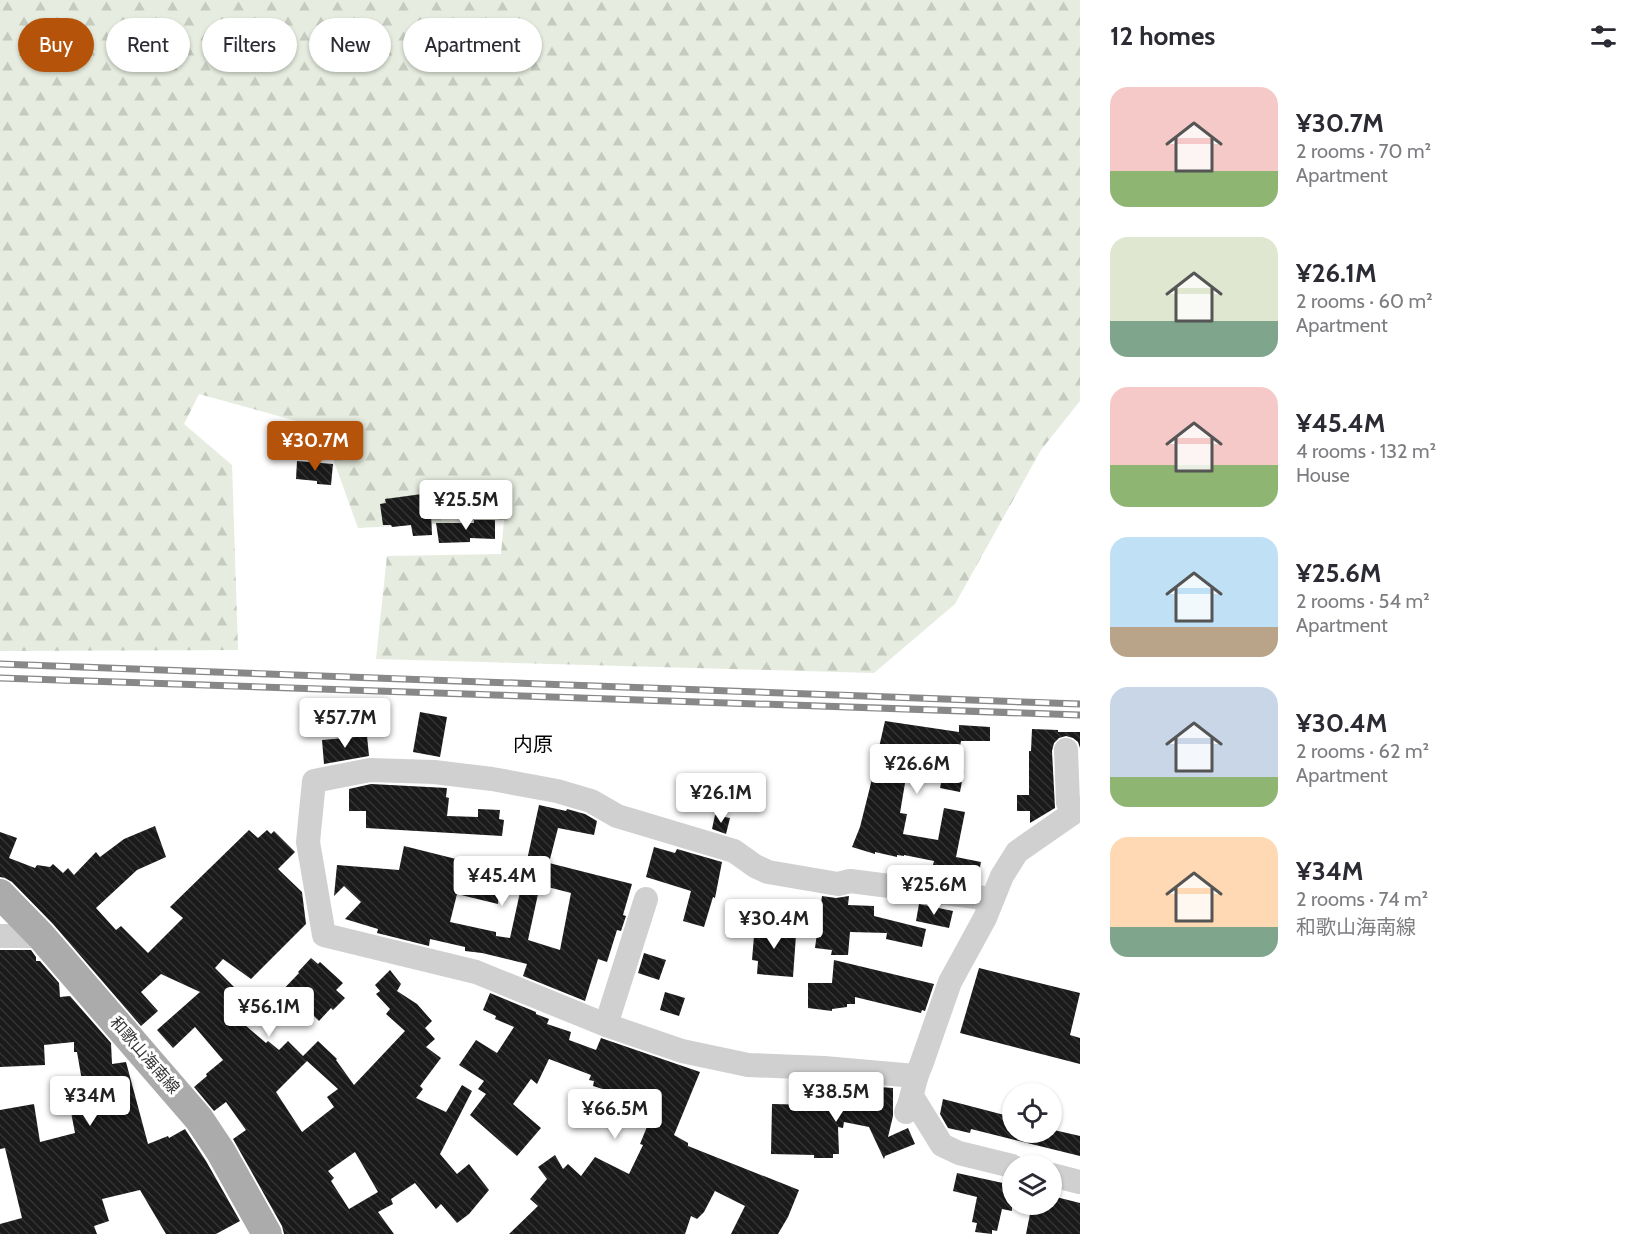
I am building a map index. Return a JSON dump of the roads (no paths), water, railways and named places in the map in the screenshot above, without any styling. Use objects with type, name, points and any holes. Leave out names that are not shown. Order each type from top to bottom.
[{"type":"main road","name":"和歌山海南線","points":[[0,894],[41,936],[199,1119],[222,1152],[267,1234]]},
{"type":"street","points":[[911,1095],[950,982],[985,918],[1002,876],[1017,852],[1077,811],[1068,803],[1065,750]]},
{"type":"street","points":[[992,899],[850,881],[838,884],[768,872],[755,866],[734,850],[617,816],[591,801],[557,791],[492,779],[435,772],[370,770],[314,781],[308,842],[324,935],[477,972],[606,1025],[682,1051],[748,1065],[824,1068],[911,1095],[942,1145],[959,1153],[1002,1164]]},
{"type":"street","points":[[606,1025],[646,899]]},
{"type":"street","points":[[0,936],[41,936]]},
{"type":"street","points":[[1062,1178],[1080,1182]]},
{"type":"railway","points":[[0,664],[1080,704]]},
{"type":"railway","points":[[0,678],[1080,715]]},
{"type":"district","name":"内原","points":[[533,744]]}]
